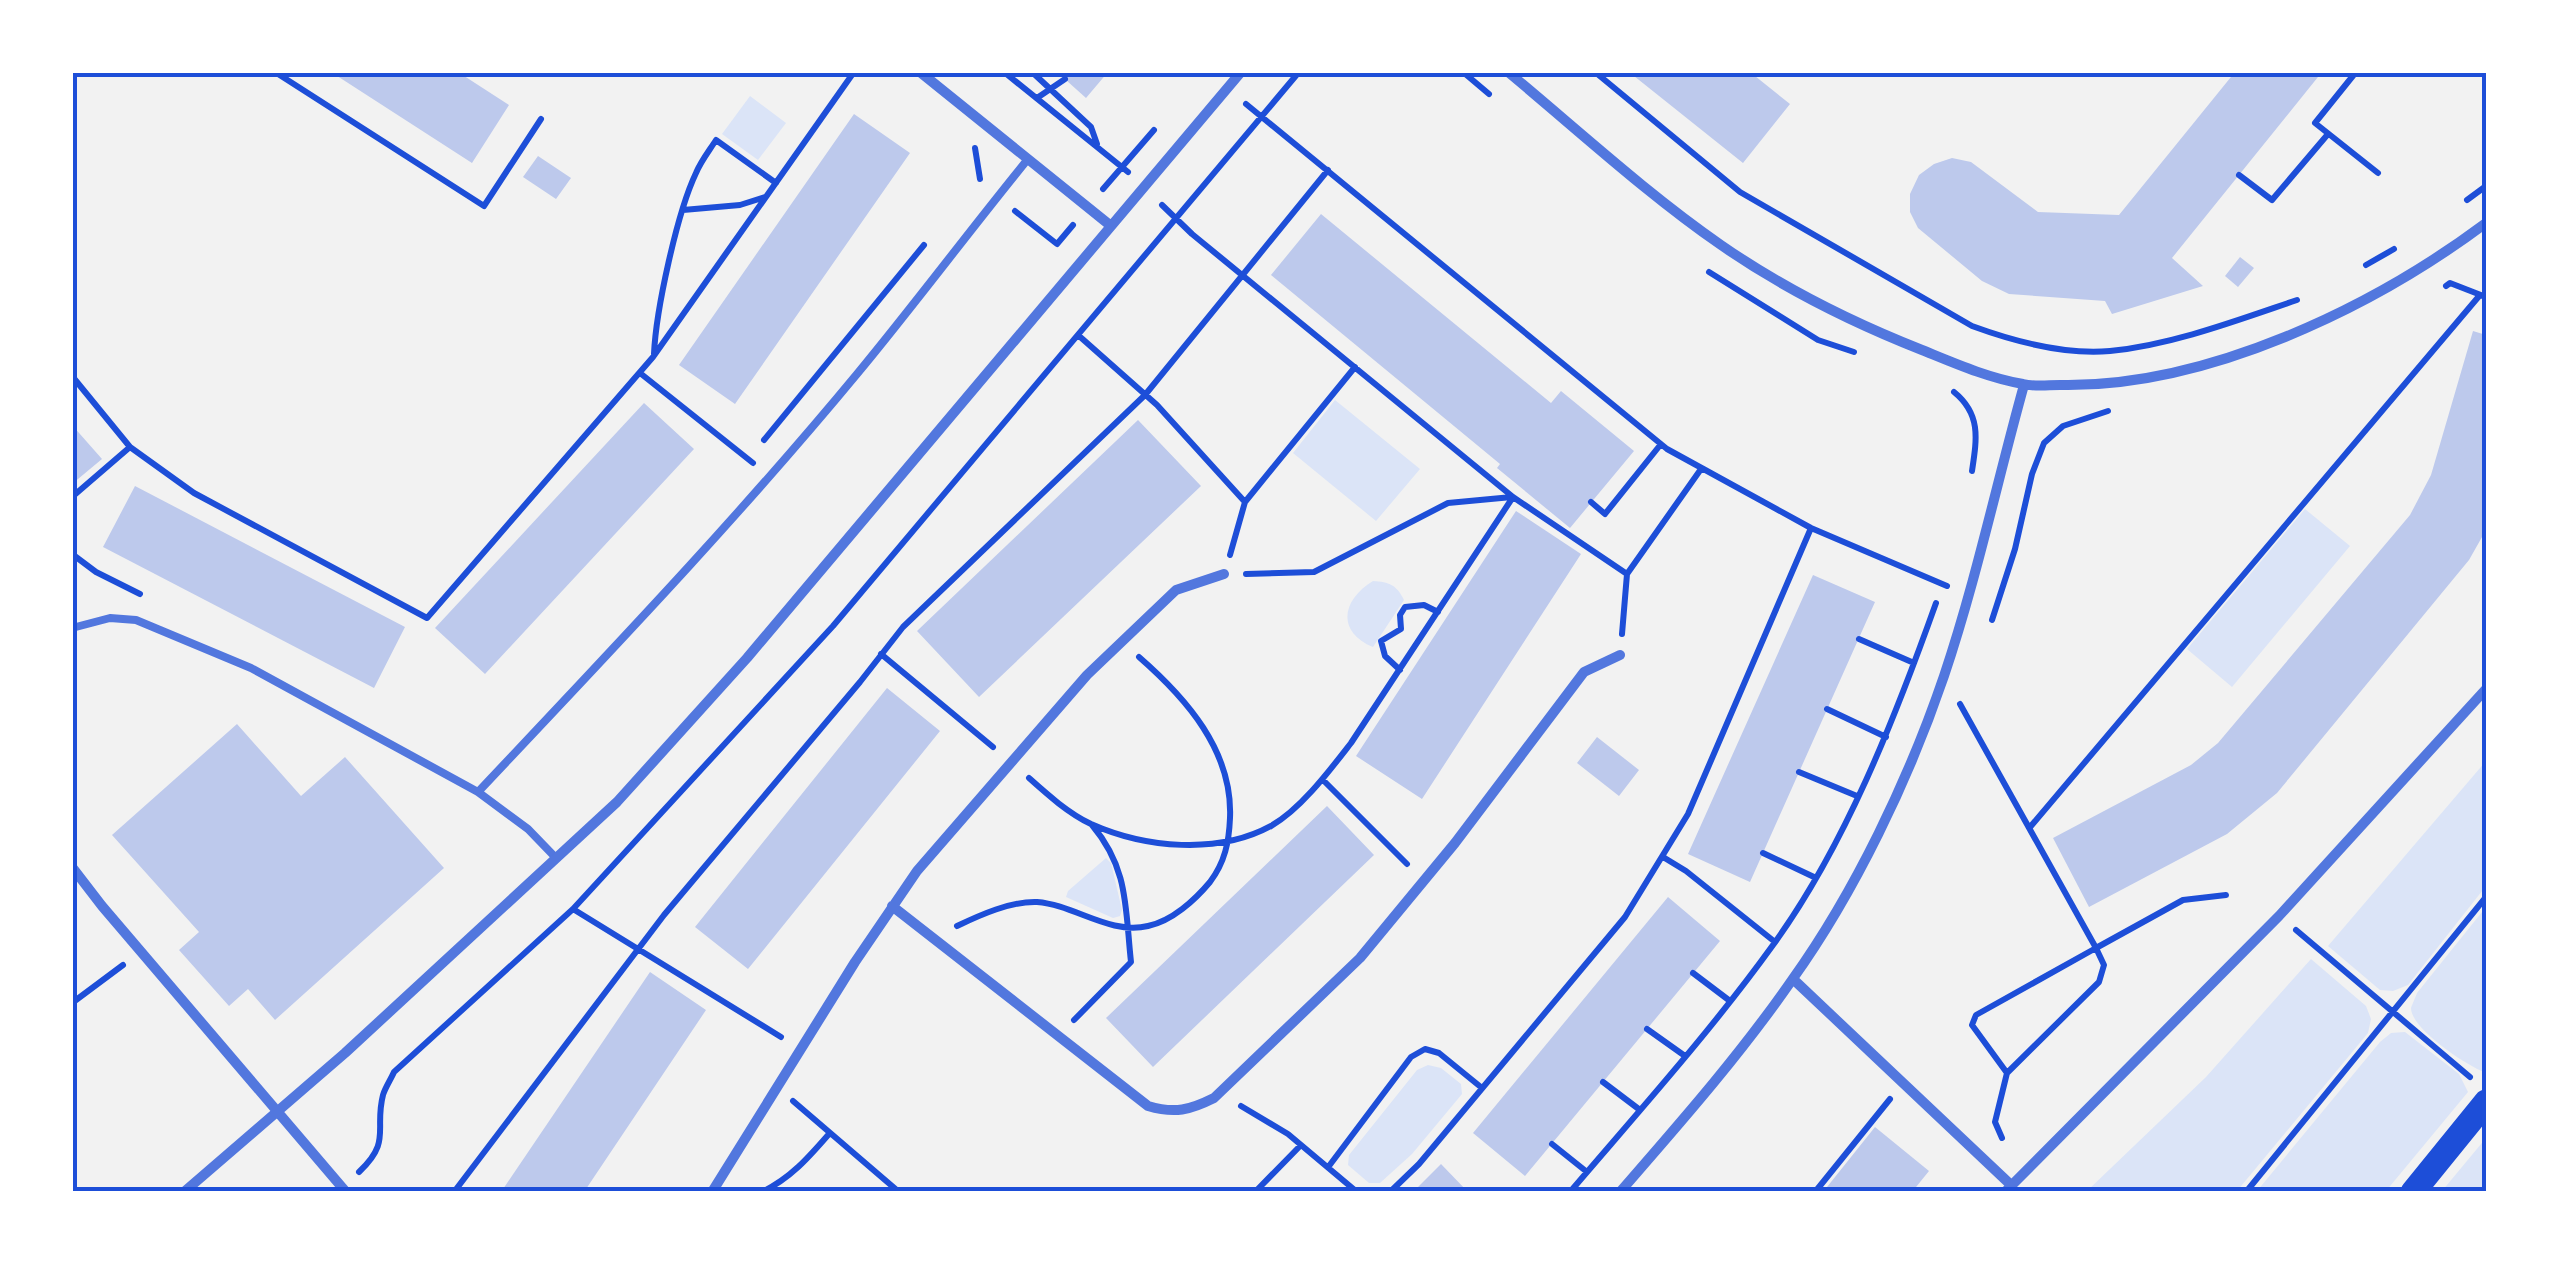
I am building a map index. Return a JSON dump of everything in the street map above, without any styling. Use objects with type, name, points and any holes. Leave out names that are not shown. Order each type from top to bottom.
[{"type":"main road","points":[[2413,1192],[2486,1102]]},
{"type":"street","points":[[920,72],[1112,226]]},
{"type":"street","points":[[184,1192],[617,802],[747,658],[1240,72]]},
{"type":"street","points":[[1508,72],[1719,244],[1792,290],[1875,332],[1961,366],[2024,385],[2092,386],[2124,382],[2241,352],[2330,317],[2430,262],[2486,223]]},
{"type":"street","points":[[2474,232],[2486,242]]},
{"type":"street","points":[[1620,1192],[1708,1090],[1793,979],[1841,902],[1898,791],[1944,677],[2024,385]]},
{"type":"street","points":[[712,1192],[917,871],[1088,675],[1122,642],[1176,590],[1224,574]]},
{"type":"street","points":[[892,906],[1148,1106],[1170,1113],[1192,1109],[1224,1088],[1360,958],[1584,672],[1620,655]]},
{"type":"street","points":[[1793,979],[2008,1188],[2279,916],[2486,689]]},
{"type":"street","points":[[72,867],[344,1189]]},
{"type":"lane","points":[[478,792],[769,476],[856,375],[1028,159]]},
{"type":"lane","points":[[72,628],[110,618],[136,620],[251,668],[478,792],[528,828],[556,858]]},
{"type":"path","points":[[275,72],[484,206],[541,119]]},
{"type":"path","points":[[72,376],[130,446],[194,492],[426,618],[654,357],[854,72]]},
{"type":"path","points":[[1004,72],[1144,186]]},
{"type":"path","points":[[1032,72],[1091,127],[1098,147]]},
{"type":"path","points":[[344,1189],[377,1153],[383,1096],[394,1072],[574,910],[833,626],[1298,72]]},
{"type":"path","points":[[1463,72],[1493,97]]},
{"type":"path","points":[[1594,72],[1740,192],[1972,326],[2001,336],[2108,351],[2206,330],[2304,297]]},
{"type":"path","points":[[2356,72],[2315,123],[2378,174]]},
{"type":"path","points":[[1036,98],[1065,79]]},
{"type":"path","points":[[1226,90],[1661,444],[1812,528],[1966,596]]},
{"type":"path","points":[[2240,174],[2272,200],[2328,134]]},
{"type":"path","points":[[961,136],[976,149],[979,178],[996,198],[1057,244]]},
{"type":"path","points":[[654,357],[655,329],[683,210],[696,173],[716,140],[776,182]]},
{"type":"path","points":[[454,1192],[664,915],[903,627],[1145,395],[1328,170]]},
{"type":"path","points":[[967,193],[979,178]]},
{"type":"path","points":[[2459,207],[2486,186]]},
{"type":"path","points":[[683,210],[740,205],[768,196]]},
{"type":"path","points":[[1176,218],[1513,497],[1627,574]]},
{"type":"path","points":[[736,473],[930,237]]},
{"type":"path","points":[[2352,273],[2400,246]]},
{"type":"path","points":[[1706,270],[1818,340],[1870,358]]},
{"type":"path","points":[[2031,826],[2483,296],[2450,283],[2437,291]]},
{"type":"path","points":[[1078,335],[1145,395],[1245,502]]},
{"type":"path","points":[[1355,367],[1245,502],[1224,574],[1314,572],[1448,503],[1513,497]]},
{"type":"path","points":[[640,373],[769,476]]},
{"type":"path","points":[[1944,383],[1967,403],[1976,425],[1970,482]]},
{"type":"path","points":[[1990,625],[2044,444],[2063,426],[2118,409]]},
{"type":"path","points":[[1590,502],[1605,514],[1661,444]]},
{"type":"path","points":[[72,498],[130,446]]},
{"type":"path","points":[[1620,655],[1627,574],[1701,469]]},
{"type":"path","points":[[881,654],[1057,802],[1092,824],[1188,846],[1229,843],[1273,825],[1323,780],[1513,497]]},
{"type":"path","points":[[1390,1192],[1419,1164],[1625,917],[1688,814],[1812,528]]},
{"type":"path","points":[[1570,1192],[1775,942],[1814,877],[1886,737],[1949,566]]},
{"type":"path","points":[[1400,670],[1386,656],[1381,641],[1401,629],[1400,616],[1405,607],[1417,604],[1438,612]]},
{"type":"path","points":[[1859,639],[1914,663]]},
{"type":"path","points":[[933,937],[1014,904],[1036,902],[1110,925],[1148,926],[1176,914],[1219,870],[1229,843],[1231,796],[1220,757],[1198,718],[1122,642]]},
{"type":"path","points":[[1944,677],[2031,826],[2104,965],[2099,982],[2007,1073],[1995,1122],[2003,1140]]},
{"type":"path","points":[[1960,704],[1966,688]]},
{"type":"path","points":[[1828,708],[1886,737]]},
{"type":"path","points":[[1799,772],[1857,796]]},
{"type":"path","points":[[1323,780],[1424,881]]},
{"type":"path","points":[[1058,1038],[1131,962],[1126,897],[1118,864],[1110,846],[1092,824]]},
{"type":"path","points":[[1763,853],[1814,877]]},
{"type":"path","points":[[1663,857],[1775,942]]},
{"type":"path","points":[[2007,1073],[1972,1025],[1976,1015],[2184,900],[2226,895]]},
{"type":"path","points":[[2246,1192],[2486,897]]},
{"type":"path","points":[[574,910],[801,1050]]},
{"type":"path","points":[[2313,944],[2472,1078]]},
{"type":"path","points":[[72,1004],[141,952]]},
{"type":"path","points":[[1694,973],[1730,1001]]},
{"type":"path","points":[[1647,1029],[1685,1056]]},
{"type":"path","points":[[1328,1166],[1411,1057],[1424,1048],[1439,1053],[1482,1088]]},
{"type":"path","points":[[1603,1082],[1640,1110]]},
{"type":"path","points":[[1815,1192],[1902,1082]]},
{"type":"path","points":[[777,1087],[899,1192]]},
{"type":"path","points":[[1224,1088],[1240,1106],[1301,1145],[1356,1192]]},
{"type":"path","points":[[762,1192],[802,1165],[829,1134]]},
{"type":"path","points":[[1552,1144],[1587,1172]]},
{"type":"path","points":[[1255,1192],[1301,1145]]},
{"type":"shaded area","points":[[750,96],[786,123],[758,160],[722,134]]},
{"type":"shaded area","points":[[1335,400],[1420,469],[1376,521],[1293,453]]},
{"type":"shaded area","points":[[2305,509],[2350,546],[2232,687],[2187,649]]},
{"type":"shaded area","points":[[1373,581],[1392,585],[1404,600],[1373,647],[1353,632],[1348,615],[1355,597]]},
{"type":"shaded area","points":[[2486,761],[2486,886],[2408,985],[2393,991],[2380,990],[2328,946]]},
{"type":"shaded area","points":[[1106,858],[1111,863],[1122,910],[1120,916],[1113,918],[1066,897]]},
{"type":"shaded area","points":[[2486,907],[2484,1072],[2429,1036],[2411,1008],[2417,993]]},
{"type":"shaded area","points":[[2311,959],[2366,1006],[2371,1019],[2368,1033],[2237,1191],[2087,1191],[2206,1077]]},
{"type":"shaded area","points":[[2405,1032],[2459,1074],[2468,1092],[2386,1191],[2257,1191],[2380,1042],[2391,1033]]},
{"type":"shaded area","points":[[1428,1065],[1441,1068],[1461,1084],[1462,1094],[1412,1154],[1380,1183],[1369,1183],[1348,1165],[1349,1155],[1417,1070]]},
{"type":"shaded area","points":[[2486,1138],[2486,1191],[2442,1191]]},
{"type":"building","points":[[331,72],[458,72],[509,105],[472,163]]},
{"type":"building","points":[[1057,72],[1108,72],[1086,98]]},
{"type":"building","points":[[1629,72],[1750,72],[1790,104],[1743,163]]},
{"type":"building","points":[[2235,72],[2322,72],[2172,258],[2203,286],[2112,314],[2105,301],[2009,294],[1982,281],[1918,228],[1910,212],[1910,194],[1919,175],[1952,158],[1971,162],[2038,212],[2119,215]]},
{"type":"building","points":[[854,114],[910,153],[735,404],[679,365]]},
{"type":"building","points":[[538,156],[571,178],[556,199],[523,177]]},
{"type":"building","points":[[1321,214],[1551,403],[1561,391],[1634,451],[1570,528],[1497,468],[1500,464],[1271,275]]},
{"type":"building","points":[[2240,257],[2254,268],[2238,287],[2225,276]]},
{"type":"building","points":[[2473,331],[2486,335],[2486,530],[2469,560],[2277,793],[2227,834],[2089,907],[2053,838],[2191,765],[2218,743],[2410,515],[2431,475]]},
{"type":"building","points":[[644,403],[694,449],[485,674],[435,628]]},
{"type":"building","points":[[1138,420],[1201,486],[979,697],[917,631]]},
{"type":"building","points":[[72,425],[102,459],[72,484]]},
{"type":"building","points":[[135,486],[405,627],[374,688],[103,547]]},
{"type":"building","points":[[1516,511],[1581,554],[1422,799],[1356,756]]},
{"type":"building","points":[[1813,575],[1875,602],[1750,882],[1688,854]]},
{"type":"building","points":[[887,688],[940,731],[748,969],[695,927]]},
{"type":"building","points":[[237,724],[301,796],[345,757],[444,868],[275,1020],[248,989],[229,1006],[179,950],[199,932],[112,835]]},
{"type":"building","points":[[1597,737],[1639,770],[1619,796],[1577,763]]},
{"type":"building","points":[[1327,806],[1374,855],[1153,1067],[1106,1018]]},
{"type":"building","points":[[1668,897],[1720,941],[1525,1176],[1473,1133]]},
{"type":"building","points":[[650,972],[706,1010],[584,1192],[501,1192]]},
{"type":"building","points":[[1875,1127],[1929,1171],[1912,1192],[1823,1192]]},
{"type":"building","points":[[1441,1164],[1468,1192],[1413,1192]]}]
